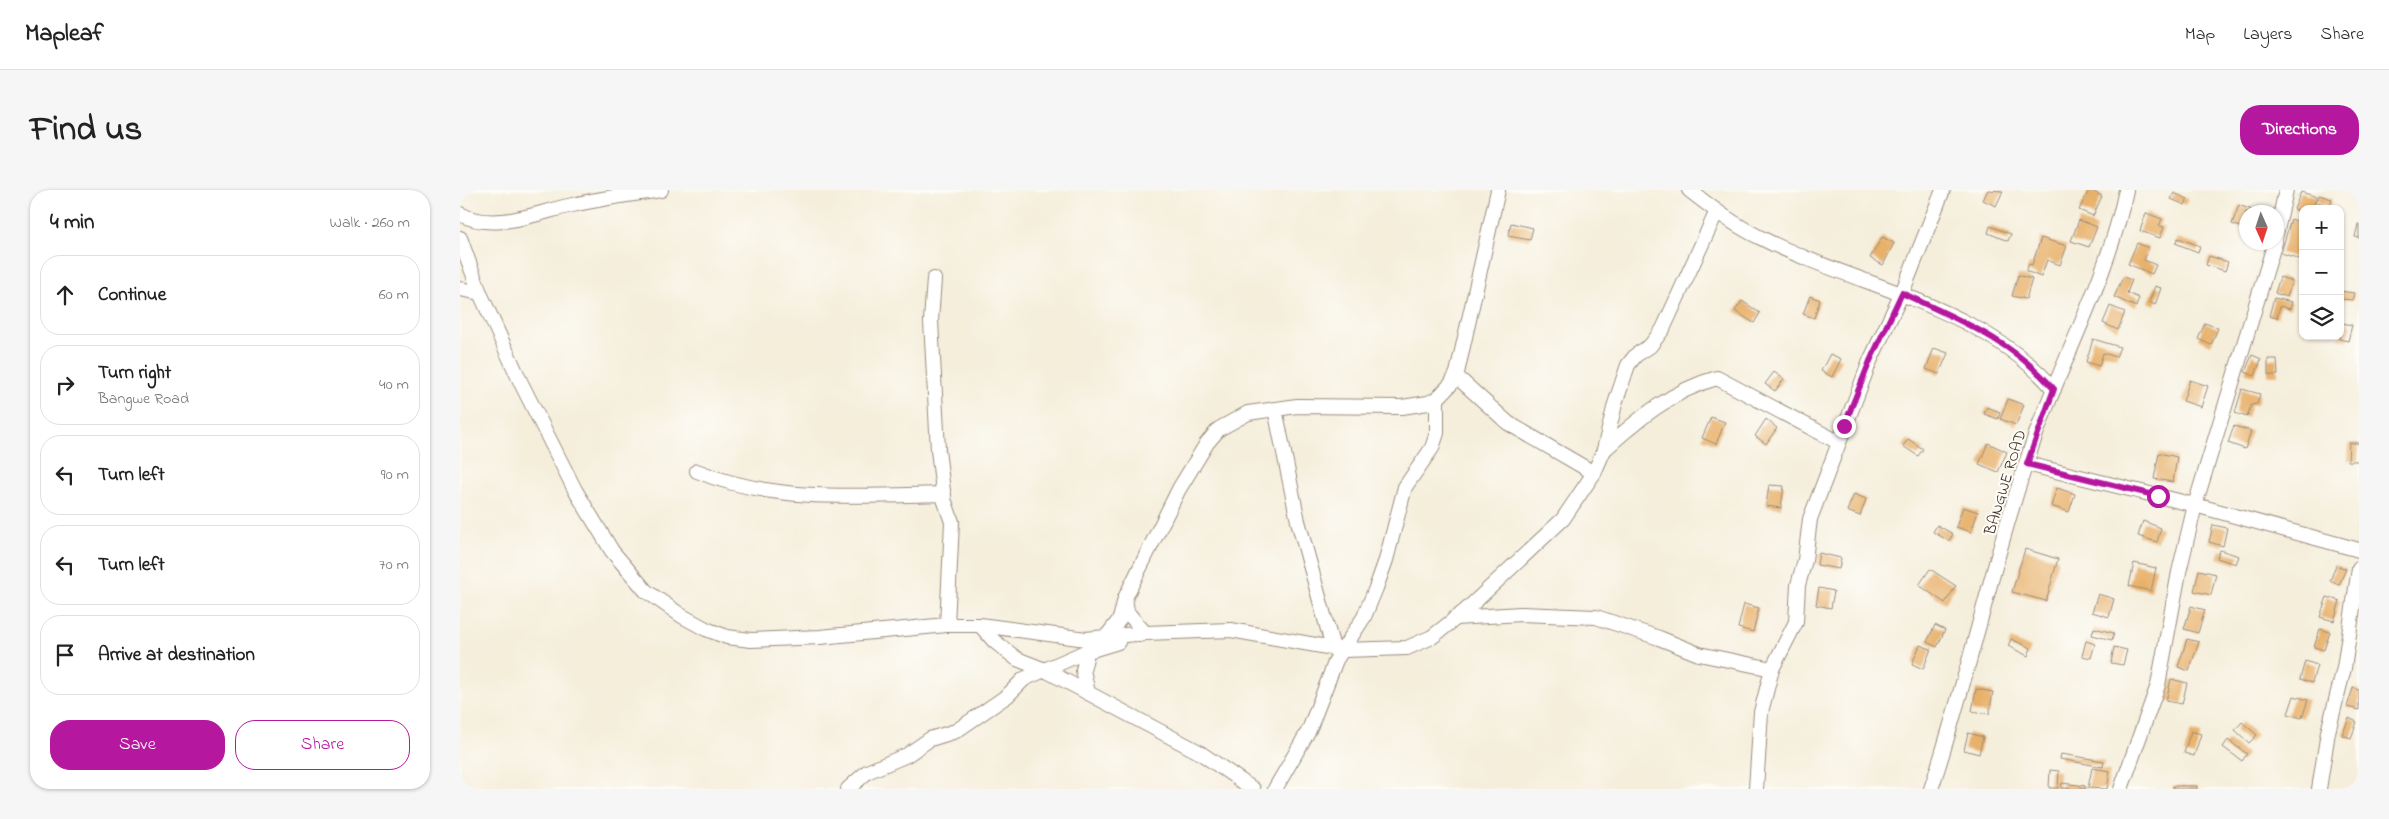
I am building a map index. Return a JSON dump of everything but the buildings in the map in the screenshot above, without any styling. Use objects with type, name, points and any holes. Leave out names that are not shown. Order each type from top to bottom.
[{"type":"street","points":[[460,214],[487,222],[512,220],[568,205],[661,190]]},
{"type":"street","points":[[1106,637],[1120,619],[1124,598],[1180,489],[1207,443],[1219,429],[1248,413],[1298,406],[1413,406],[1437,399],[1452,384],[1456,376],[1498,190]]},
{"type":"street","points":[[1689,190],[1716,213],[1761,239],[1902,293],[1986,333],[2006,345],[2038,370],[2054,389]]},
{"type":"street","points":[[1756,789],[1761,712],[1772,668],[1796,622],[1798,585],[1805,560],[1810,519],[1870,361],[1902,293],[1943,190]]},
{"type":"street","name":"BANGWE ROAD","points":[[1931,789],[2027,464],[2054,389],[2093,299],[2114,236],[2126,190]]},
{"type":"street","points":[[2283,205],[2286,190]]},
{"type":"street","points":[[460,238],[480,293],[521,383],[575,490],[612,551],[646,591],[706,629],[727,637],[751,640],[820,638],[947,625],[980,625],[1086,639],[1145,633],[1231,630],[1339,649],[1407,648],[1432,637],[1455,618],[1563,519],[1594,473],[1604,450],[1615,404],[1628,365],[1650,346],[1663,329],[1716,213]]},
{"type":"street","points":[[2121,789],[2158,684],[2179,572],[2195,505],[2273,250]]},
{"type":"street","points":[[934,278],[931,321],[932,367],[938,450],[944,494],[952,522],[947,625]]},
{"type":"street","points":[[460,289],[480,293]]},
{"type":"street","points":[[1456,376],[1508,423],[1594,473]]},
{"type":"street","points":[[1604,450],[1639,418],[1667,399],[1703,381],[1718,378],[1838,442]]},
{"type":"street","points":[[1275,789],[1309,730],[1339,649],[1364,617],[1386,560],[1405,487],[1432,448],[1437,433],[1437,399]]},
{"type":"street","points":[[1275,409],[1298,521],[1339,649]]},
{"type":"street","points":[[2027,464],[2195,505],[2359,550]]},
{"type":"street","points":[[697,471],[722,481],[762,490],[833,494],[944,494]]},
{"type":"street","points":[[2319,789],[2328,732],[2344,668],[2359,568]]},
{"type":"street","points":[[1124,598],[1127,612],[1145,633]]},
{"type":"street","points":[[1455,618],[1521,614],[1596,618],[1659,638],[1699,654],[1772,668]]},
{"type":"street","points":[[980,625],[994,641],[1017,659],[1045,670],[1199,752],[1252,789]]},
{"type":"street","points":[[848,789],[867,772],[906,755],[930,739],[956,731],[1007,696],[1024,678],[1085,652],[1145,633]]},
{"type":"street","points":[[1085,652],[1086,658],[1083,670],[1088,693]]},
{"type":"route","points":[[1844,426],[1870,361],[1902,293],[1986,333],[2006,345],[2038,370],[2054,389],[2027,464],[2158,496]]}]
